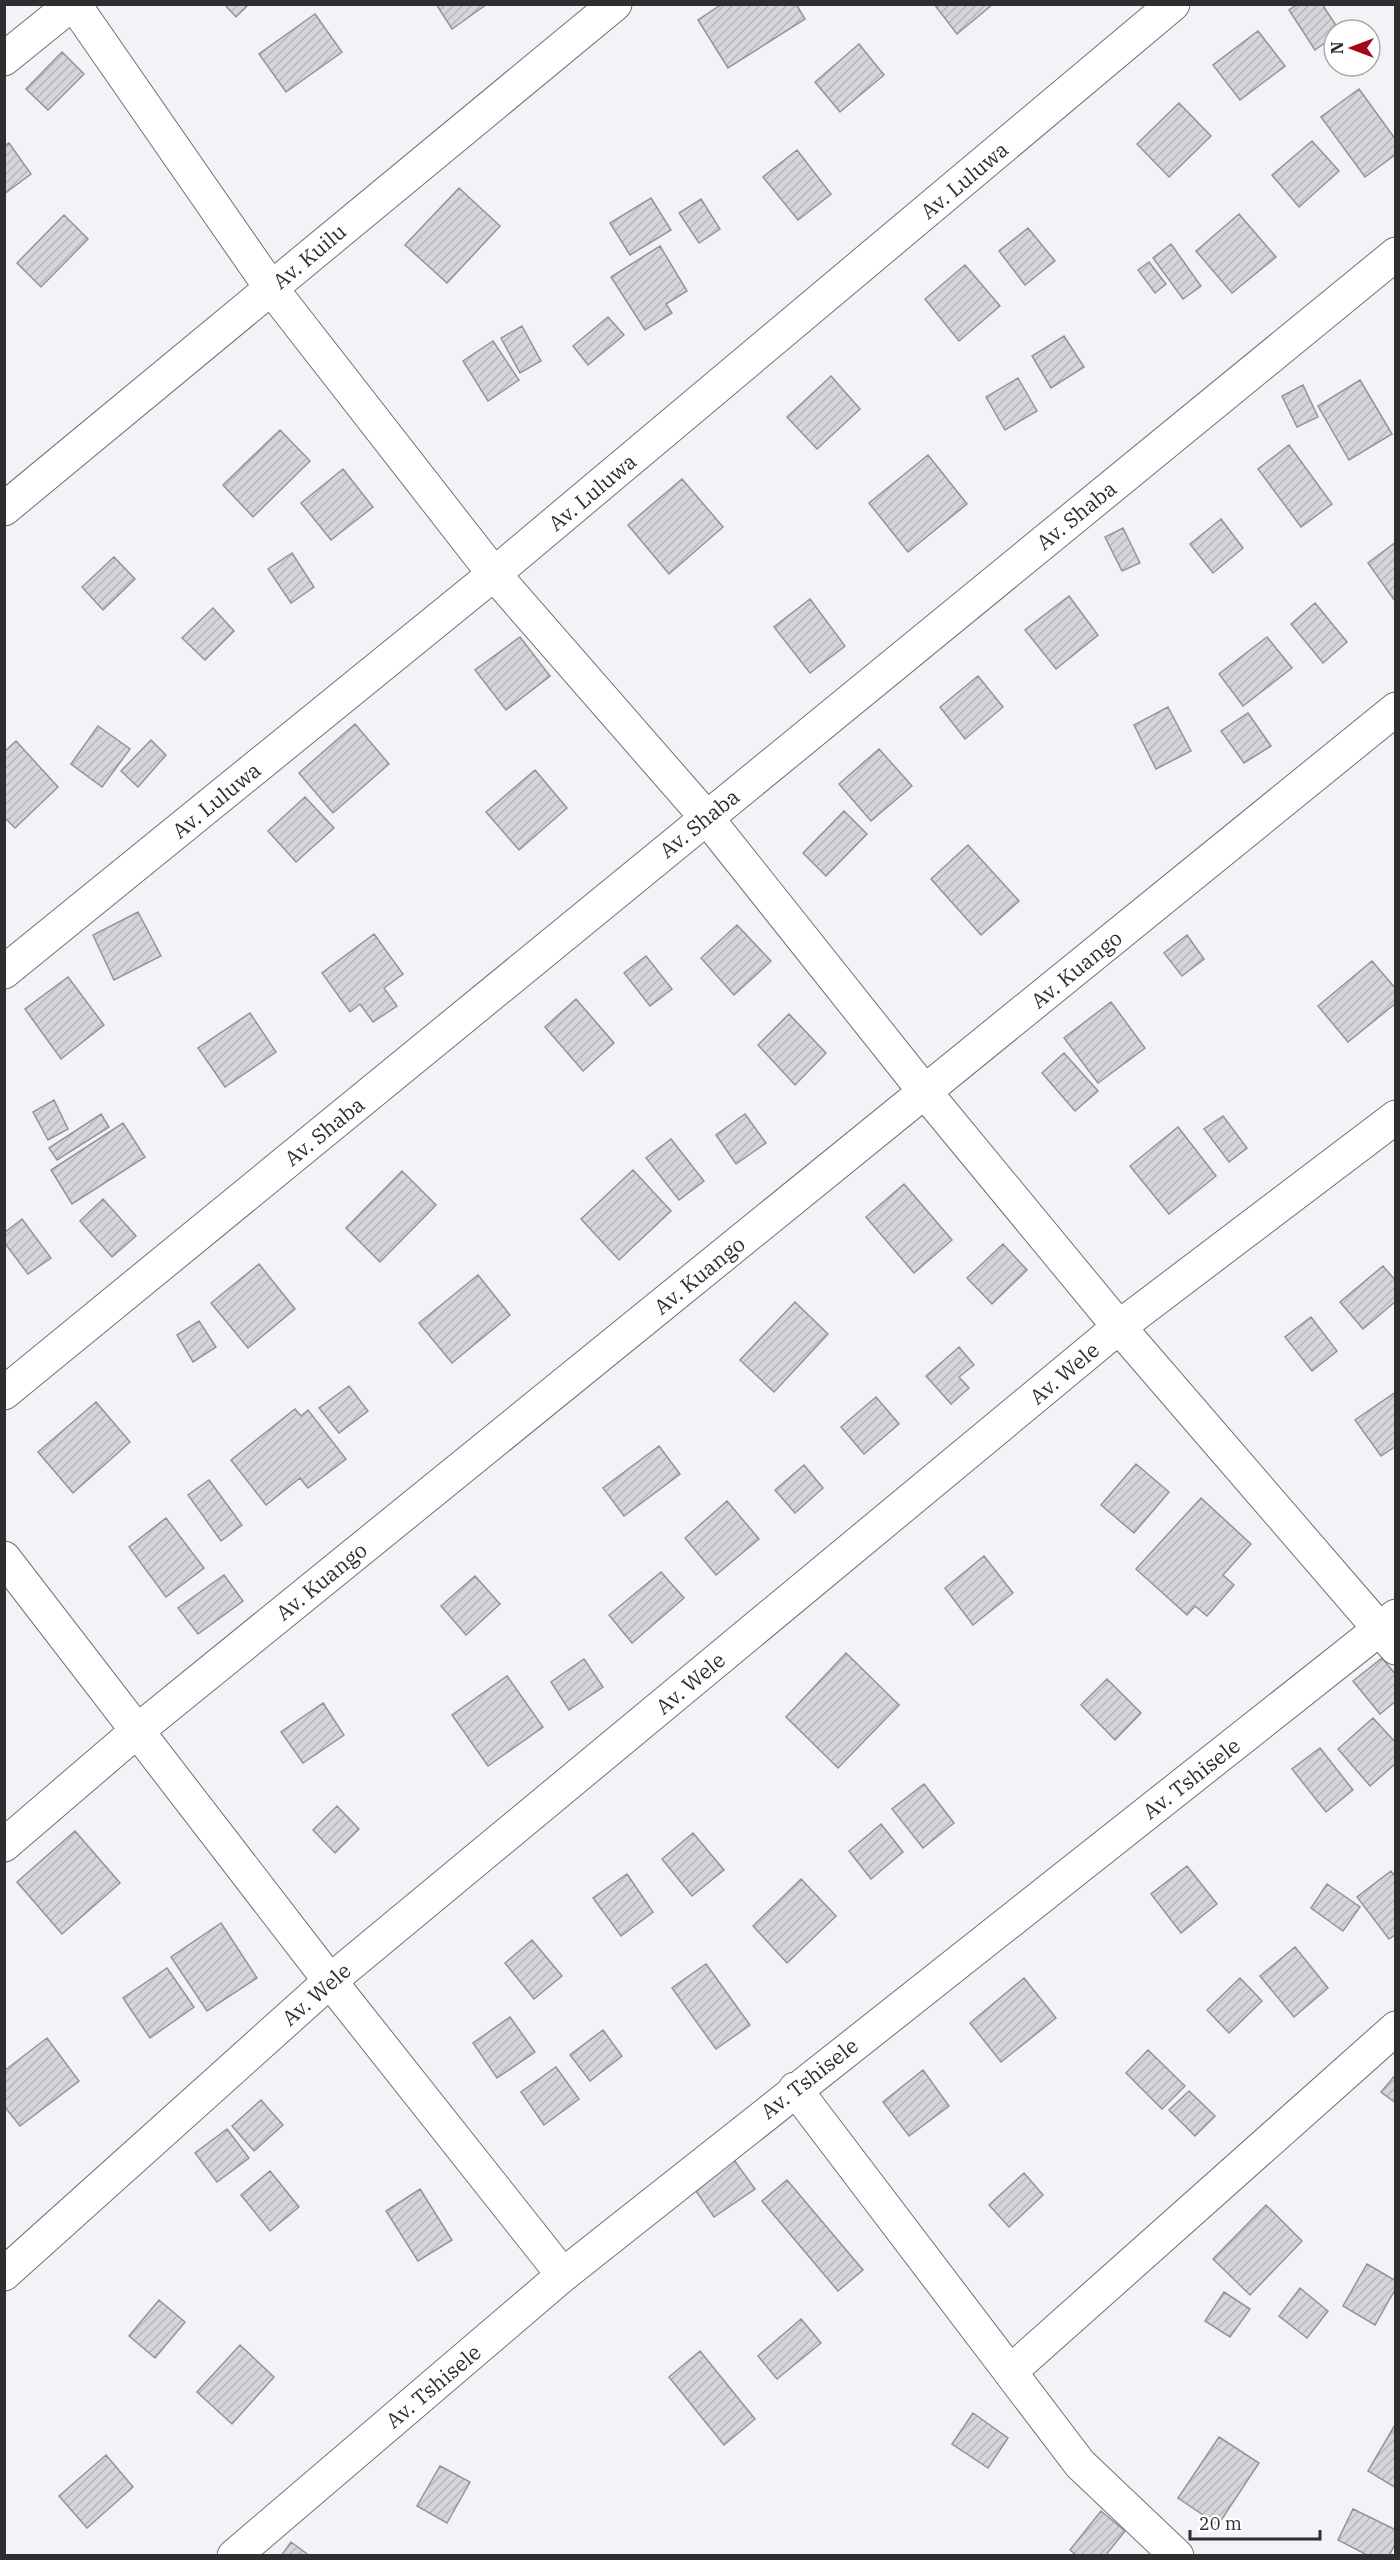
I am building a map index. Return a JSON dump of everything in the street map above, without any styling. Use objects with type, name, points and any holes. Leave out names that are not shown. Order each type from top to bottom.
[{"type":"street","points":[[4,59],[73,4],[271,288],[494,574],[705,818],[925,1092],[1119,1327],[1390,1631]]},
{"type":"street","name":"Av. Kuilu","points":[[4,509],[615,4]]},
{"type":"street","name":"Av. Luluwa","points":[[4,972],[494,574],[1173,4]]},
{"type":"street","name":"Av. Shaba","points":[[4,1393],[1395,254]]},
{"type":"street","name":"Av. Kuango","points":[[4,1845],[137,1731],[1395,709]]},
{"type":"street","name":"Av. Wele","points":[[4,2274],[330,1981],[1119,1327],[1395,1117]]},
{"type":"street","points":[[4,1558],[330,1981],[563,2275]]},
{"type":"street","name":"Av. Tshisele","points":[[234,2556],[563,2275],[795,2089],[1390,1631]]},
{"type":"street","points":[[1010,2372],[1395,2028]]},
{"type":"street","points":[[795,2089],[1080,2464],[1177,2556]]},
{"type":"building","points":[[224,4],[249,4],[236,17]]},
{"type":"building","points":[[436,4],[487,4],[452,29]]},
{"type":"building","points":[[722,4],[796,4],[805,19],[728,68],[698,20]]},
{"type":"building","points":[[934,4],[993,4],[957,34]]},
{"type":"building","points":[[1298,4],[1322,4],[1331,18],[1322,18],[1322,45],[1315,50],[1289,10]]},
{"type":"building","points":[[315,14],[342,52],[286,92],[259,54]]},
{"type":"building","points":[[1258,31],[1285,66],[1240,100],[1213,65]]},
{"type":"building","points":[[859,44],[884,75],[840,112],[815,82]]},
{"type":"building","points":[[62,52],[84,74],[48,110],[26,89]]},
{"type":"building","points":[[1359,89],[1396,140],[1396,154],[1365,177],[1321,117]]},
{"type":"building","points":[[1179,103],[1211,136],[1169,177],[1137,144]]},
{"type":"building","points":[[1312,141],[1339,171],[1299,207],[1272,175]]},
{"type":"building","points":[[9,143],[31,174],[4,194],[4,146]]},
{"type":"building","points":[[797,150],[831,194],[798,220],[763,177]]},
{"type":"building","points":[[459,188],[500,226],[447,283],[405,245]]},
{"type":"building","points":[[651,198],[671,230],[630,255],[610,223]]},
{"type":"building","points":[[701,199],[720,229],[699,243],[679,213]]},
{"type":"building","points":[[1239,214],[1276,257],[1232,293],[1196,251]]},
{"type":"building","points":[[64,215],[88,239],[41,287],[17,263]]},
{"type":"building","points":[[1028,228],[1055,261],[1025,285],[999,251]]},
{"type":"building","points":[[1171,244],[1201,286],[1183,299],[1153,258]]},
{"type":"building","points":[[660,246],[687,291],[666,304],[672,313],[645,330],[611,277]]},
{"type":"building","points":[[1149,262],[1166,284],[1155,293],[1138,270]]},
{"type":"building","points":[[965,265],[1000,306],[959,341],[925,299]]},
{"type":"building","points":[[608,317],[624,335],[588,365],[573,346]]},
{"type":"building","points":[[522,326],[541,361],[520,373],[501,338]]},
{"type":"building","points":[[1064,336],[1084,367],[1051,388],[1032,356]]},
{"type":"building","points":[[493,341],[519,380],[488,401],[463,361]]},
{"type":"building","points":[[831,376],[860,409],[817,449],[787,417]]},
{"type":"building","points":[[1018,378],[1037,411],[1005,430],[986,397]]},
{"type":"building","points":[[1360,380],[1392,434],[1349,460],[1318,406]]},
{"type":"building","points":[[1303,385],[1318,417],[1297,427],[1282,396]]},
{"type":"building","points":[[280,430],[310,461],[253,517],[223,485]]},
{"type":"building","points":[[1289,445],[1332,504],[1301,527],[1258,469]]},
{"type":"building","points":[[928,455],[967,504],[908,552],[869,503]]},
{"type":"building","points":[[343,469],[373,507],[331,540],[301,503]]},
{"type":"building","points":[[682,479],[723,527],[669,574],[628,525]]},
{"type":"building","points":[[1221,519],[1243,548],[1213,573],[1190,544]]},
{"type":"building","points":[[1123,528],[1140,563],[1122,571],[1105,537]]},
{"type":"building","points":[[1396,542],[1396,601],[1395,601],[1368,563]]},
{"type":"building","points":[[292,553],[314,587],[291,603],[268,569]]},
{"type":"building","points":[[114,557],[135,579],[103,610],[82,587]]},
{"type":"building","points":[[1069,596],[1098,635],[1056,669],[1025,630]]},
{"type":"building","points":[[810,599],[845,646],[810,673],[774,627]]},
{"type":"building","points":[[1315,603],[1347,642],[1323,663],[1291,624]]},
{"type":"building","points":[[213,608],[234,631],[205,660],[182,638]]},
{"type":"building","points":[[520,637],[550,676],[506,710],[475,670]]},
{"type":"building","points":[[1267,637],[1292,668],[1243,706],[1219,674]]},
{"type":"building","points":[[978,676],[1003,707],[965,739],[940,707]]},
{"type":"building","points":[[1168,707],[1191,751],[1156,769],[1134,725]]},
{"type":"building","points":[[1248,713],[1271,746],[1244,763],[1221,731]]},
{"type":"building","points":[[355,724],[389,764],[333,813],[299,773]]},
{"type":"building","points":[[98,726],[130,749],[102,787],[71,764]]},
{"type":"building","points":[[151,740],[166,755],[138,787],[121,771]]},
{"type":"building","points":[[16,741],[58,787],[15,828],[4,817],[4,752]]},
{"type":"building","points":[[879,749],[912,786],[871,821],[839,784]]},
{"type":"building","points":[[535,770],[567,808],[519,850],[486,812]]},
{"type":"building","points":[[305,797],[334,828],[296,862],[268,831]]},
{"type":"building","points":[[844,811],[867,834],[826,876],[803,853]]},
{"type":"building","points":[[968,845],[1019,901],[981,935],[931,879]]},
{"type":"building","points":[[138,912],[161,956],[114,980],[93,935]]},
{"type":"building","points":[[737,925],[771,961],[734,995],[701,958]]},
{"type":"building","points":[[374,934],[403,974],[384,988],[397,1006],[373,1022],[360,1004],[350,1012],[322,973]]},
{"type":"building","points":[[1187,935],[1204,959],[1182,976],[1164,953]]},
{"type":"building","points":[[646,956],[672,989],[650,1006],[624,973]]},
{"type":"building","points":[[1372,961],[1396,989],[1396,1003],[1348,1042],[1318,1006]]},
{"type":"building","points":[[68,977],[104,1025],[61,1059],[25,1009]]},
{"type":"building","points":[[576,999],[614,1043],[583,1071],[545,1027]]},
{"type":"building","points":[[1111,1002],[1145,1048],[1098,1083],[1064,1038]]},
{"type":"building","points":[[250,1013],[276,1052],[225,1087],[198,1048]]},
{"type":"building","points":[[789,1014],[826,1053],[795,1085],[758,1045]]},
{"type":"building","points":[[1064,1053],[1098,1091],[1075,1111],[1042,1073]]},
{"type":"building","points":[[54,1100],[68,1129],[48,1140],[33,1112]]},
{"type":"building","points":[[101,1114],[109,1127],[57,1160],[49,1148]]},
{"type":"building","points":[[745,1114],[766,1143],[736,1164],[716,1135]]},
{"type":"building","points":[[1223,1116],[1247,1148],[1229,1162],[1204,1129]]},
{"type":"building","points":[[123,1123],[145,1157],[72,1204],[51,1170]]},
{"type":"building","points":[[1178,1127],[1216,1176],[1169,1214],[1130,1166]]},
{"type":"building","points":[[671,1139],[704,1181],[679,1200],[646,1158]]},
{"type":"building","points":[[633,1170],[671,1211],[619,1260],[581,1219]]},
{"type":"building","points":[[402,1171],[436,1205],[380,1262],[346,1228]]},
{"type":"building","points":[[904,1184],[952,1240],[914,1273],[866,1217]]},
{"type":"building","points":[[103,1199],[136,1236],[112,1257],[80,1221]]},
{"type":"building","points":[[22,1219],[51,1258],[28,1274],[4,1242],[4,1233]]},
{"type":"building","points":[[1003,1244],[1027,1270],[992,1304],[967,1278]]},
{"type":"building","points":[[259,1264],[295,1309],[248,1348],[211,1303]]},
{"type":"building","points":[[1383,1266],[1396,1281],[1396,1301],[1363,1329],[1340,1302]]},
{"type":"building","points":[[478,1275],[510,1315],[452,1363],[419,1323]]},
{"type":"building","points":[[795,1302],[828,1334],[774,1392],[740,1360]]},
{"type":"building","points":[[1311,1317],[1337,1351],[1312,1371],[1285,1337]]},
{"type":"building","points":[[199,1321],[216,1347],[193,1362],[177,1335]]},
{"type":"building","points":[[959,1347],[974,1365],[959,1377],[969,1388],[951,1404],[926,1376]]},
{"type":"building","points":[[349,1386],[368,1411],[339,1433],[319,1408]]},
{"type":"building","points":[[1396,1392],[1396,1446],[1381,1456],[1355,1420]]},
{"type":"building","points":[[876,1397],[899,1424],[864,1454],[841,1427]]},
{"type":"building","points":[[96,1402],[130,1442],[73,1493],[38,1452]]},
{"type":"building","points":[[295,1409],[301,1416],[308,1410],[346,1459],[308,1488],[300,1478],[266,1505],[231,1460]]},
{"type":"building","points":[[659,1446],[680,1474],[624,1516],[603,1488]]},
{"type":"building","points":[[1136,1464],[1169,1492],[1134,1533],[1101,1505]]},
{"type":"building","points":[[804,1465],[823,1488],[795,1513],[775,1490]]},
{"type":"building","points":[[209,1480],[242,1525],[221,1541],[188,1495]]},
{"type":"building","points":[[1201,1498],[1251,1544],[1223,1575],[1234,1585],[1207,1616],[1195,1606],[1187,1615],[1136,1569]]},
{"type":"building","points":[[727,1501],[759,1539],[716,1575],[685,1538]]},
{"type":"building","points":[[166,1518],[204,1568],[166,1597],[129,1547]]},
{"type":"building","points":[[984,1556],[1013,1593],[973,1625],[945,1588]]},
{"type":"building","points":[[661,1572],[684,1598],[632,1643],[609,1615]]},
{"type":"building","points":[[224,1575],[243,1601],[198,1634],[178,1608]]},
{"type":"building","points":[[475,1576],[500,1604],[466,1635],[441,1606]]},
{"type":"building","points":[[846,1653],[899,1705],[838,1768],[786,1717]]},
{"type":"building","points":[[1382,1658],[1396,1675],[1396,1701],[1380,1714],[1353,1681]]},
{"type":"building","points":[[584,1659],[603,1687],[569,1710],[551,1682]]},
{"type":"building","points":[[507,1676],[543,1727],[488,1766],[452,1715]]},
{"type":"building","points":[[1107,1679],[1141,1713],[1115,1740],[1081,1705]]},
{"type":"building","points":[[323,1703],[344,1735],[303,1763],[281,1732]]},
{"type":"building","points":[[1373,1718],[1396,1743],[1396,1763],[1370,1786],[1338,1749]]},
{"type":"building","points":[[1320,1748],[1353,1790],[1326,1812],[1292,1769]]},
{"type":"building","points":[[924,1784],[954,1823],[923,1848],[892,1809]]},
{"type":"building","points":[[337,1806],[359,1829],[335,1853],[313,1830]]},
{"type":"building","points":[[881,1824],[903,1852],[871,1879],[849,1851]]},
{"type":"building","points":[[75,1831],[120,1883],[62,1934],[17,1882]]},
{"type":"building","points":[[693,1833],[724,1870],[692,1896],[662,1859]]},
{"type":"building","points":[[1187,1866],[1217,1904],[1181,1933],[1151,1894]]},
{"type":"building","points":[[1391,1871],[1396,1878],[1396,1934],[1389,1939],[1357,1897]]},
{"type":"building","points":[[627,1874],[653,1912],[621,1936],[593,1898]]},
{"type":"building","points":[[801,1879],[836,1916],[787,1963],[753,1926]]},
{"type":"building","points":[[1327,1884],[1360,1907],[1343,1931],[1311,1908]]},
{"type":"building","points":[[221,1923],[257,1978],[207,2011],[171,1957]]},
{"type":"building","points":[[532,1940],[562,1976],[534,1999],[505,1963]]},
{"type":"building","points":[[1295,1947],[1328,1988],[1294,2017],[1260,1976]]},
{"type":"building","points":[[706,1964],[750,2025],[716,2049],[672,1988]]},
{"type":"building","points":[[167,1968],[194,2007],[150,2038],[123,1998]]},
{"type":"building","points":[[1024,1978],[1056,2018],[1001,2062],[970,2023]]},
{"type":"building","points":[[1240,1978],[1262,2001],[1229,2033],[1207,2010]]},
{"type":"building","points":[[510,2017],[535,2052],[497,2078],[473,2043]]},
{"type":"building","points":[[603,2030],[622,2056],[590,2081],[570,2055]]},
{"type":"building","points":[[47,2038],[79,2081],[20,2126],[4,2106],[4,2071]]},
{"type":"building","points":[[1148,2050],[1185,2086],[1162,2109],[1126,2073]]},
{"type":"building","points":[[556,2067],[579,2099],[544,2125],[521,2092]]},
{"type":"building","points":[[923,2070],[949,2106],[909,2136],[883,2102]]},
{"type":"building","points":[[1396,2074],[1396,2103],[1381,2092]]},
{"type":"building","points":[[1189,2091],[1215,2116],[1195,2136],[1169,2110]]},
{"type":"building","points":[[261,2100],[283,2125],[254,2151],[232,2126]]},
{"type":"building","points":[[227,2129],[249,2158],[217,2182],[195,2153]]},
{"type":"building","points":[[729,2153],[755,2189],[714,2217],[689,2181]]},
{"type":"building","points":[[270,2171],[299,2207],[270,2231],[241,2195]]},
{"type":"building","points":[[1024,2173],[1043,2195],[1009,2227],[989,2205]]},
{"type":"building","points":[[787,2180],[863,2270],[838,2291],[762,2201]]},
{"type":"building","points":[[420,2189],[452,2240],[418,2261],[386,2211]]},
{"type":"building","points":[[1266,2205],[1302,2241],[1250,2295],[1213,2259]]},
{"type":"building","points":[[1367,2264],[1396,2281],[1396,2288],[1375,2325],[1343,2306]]},
{"type":"building","points":[[1300,2288],[1328,2311],[1307,2338],[1279,2316]]},
{"type":"building","points":[[1224,2292],[1250,2309],[1230,2337],[1205,2321]]},
{"type":"building","points":[[159,2300],[185,2322],[155,2358],[129,2336]]},
{"type":"building","points":[[801,2319],[821,2343],[777,2379],[758,2356]]},
{"type":"building","points":[[240,2345],[274,2377],[232,2424],[197,2392]]},
{"type":"building","points":[[700,2351],[755,2419],[724,2445],[669,2377]]},
{"type":"building","points":[[973,2413],[1008,2438],[988,2468],[952,2444]]},
{"type":"building","points":[[1396,2423],[1396,2488],[1368,2471]]},
{"type":"building","points":[[1219,2437],[1259,2463],[1218,2525],[1178,2498]]},
{"type":"building","points":[[106,2455],[133,2487],[87,2528],[59,2496]]},
{"type":"building","points":[[440,2466],[470,2482],[447,2523],[417,2506]]},
{"type":"building","points":[[1353,2509],[1396,2530],[1396,2542],[1389,2556],[1369,2556],[1338,2540]]},
{"type":"building","points":[[1101,2511],[1125,2531],[1105,2556],[1077,2556],[1070,2550]]},
{"type":"building","points":[[291,2542],[310,2556],[281,2556]]}]
